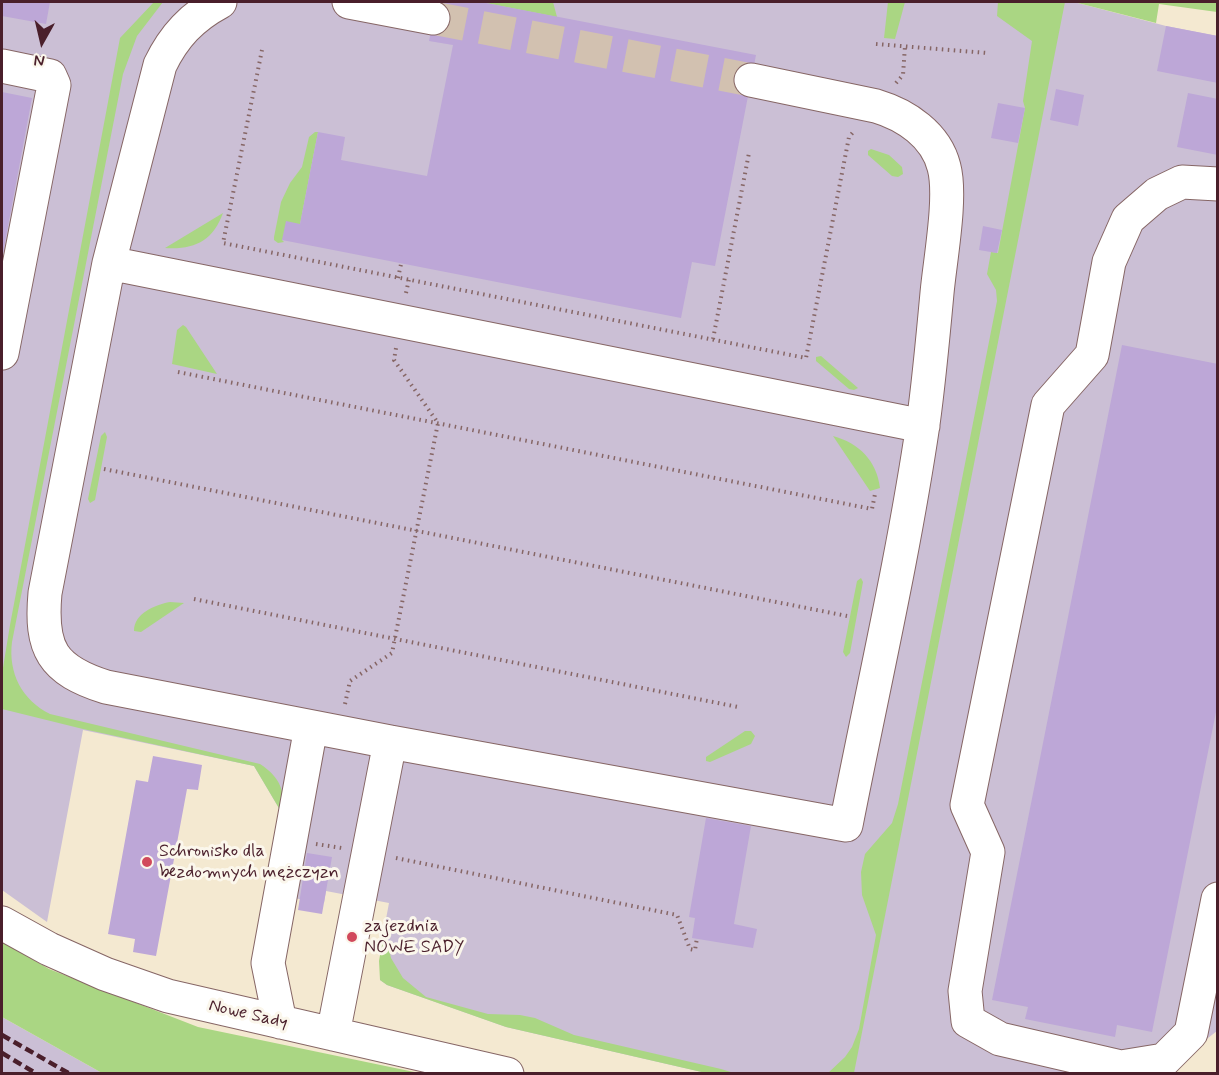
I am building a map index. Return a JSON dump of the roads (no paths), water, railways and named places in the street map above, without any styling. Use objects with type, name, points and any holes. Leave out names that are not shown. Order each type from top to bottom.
[{"type":"street","points":[[220,2],[201,12],[182,29],[160,65],[109,263],[45,593],[44,630],[48,645],[57,661],[71,674],[97,684],[390,742],[846,825],[922,426],[945,213],[944,168],[939,154],[928,137],[913,123],[893,111],[751,80]]},
{"type":"street","points":[[349,2],[434,18]]},
{"type":"street","points":[[2,66],[50,76],[54,85],[2,353]]},
{"type":"street","points":[[1218,184],[1182,182],[1156,194],[1128,219],[1109,262],[1092,355],[1048,405],[967,805],[988,852],[965,991],[968,1021],[1000,1039],[1121,1067],[1164,1060],[1191,1033],[1218,899]]},
{"type":"street","points":[[109,263],[922,426]]},
{"type":"street","points":[[280,1022],[268,963],[325,729]]},
{"type":"street","points":[[333,1034],[390,742]]},
{"type":"street","name":"Nowe Sady","points":[[2,923],[49,950],[115,978],[168,996],[507,1074]]},
{"type":"tunnel","points":[[433,18],[751,80]]},
{"type":"railway","points":[[2,1035],[70,1074]]},
{"type":"railway","points":[[2,1053],[37,1074]]},
{"type":"place","name":"Schronisko dla bezdomnych mężczyzn","points":[[147,862]]},
{"type":"place","name":"zajezdnia NOWE SADY","points":[[352,937]]}]
